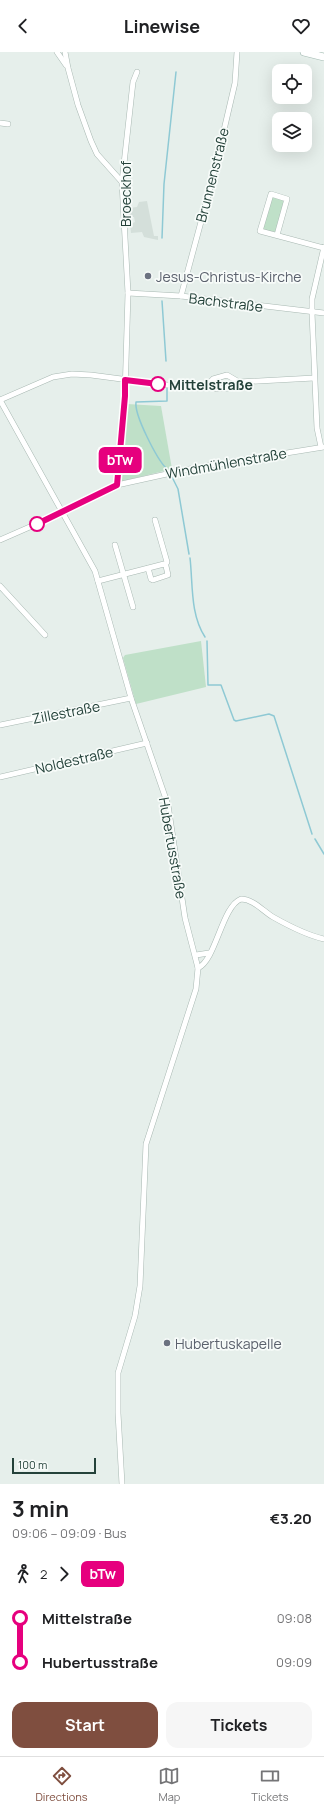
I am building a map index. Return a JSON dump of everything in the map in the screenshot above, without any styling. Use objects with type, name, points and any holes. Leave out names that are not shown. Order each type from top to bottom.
[{"type":"street","points":[[57,52],[68,68]]},
{"type":"street","points":[[66,52],[68,68],[91,141],[97,154],[122,182]]},
{"type":"street","name":"Brunnenstraße","points":[[181,296],[212,181],[234,82],[237,52]]},
{"type":"street","points":[[304,52],[324,57]]},
{"type":"street","name":"Broeckhof","points":[[117,485],[125,396],[128,293],[122,182],[133,82],[136,72]]},
{"type":"street","points":[[0,123],[8,124]]},
{"type":"street","points":[[277,235],[287,199],[271,194],[260,231],[324,248],[312,299],[317,428],[322,447]]},
{"type":"street","name":"Bachstraße","points":[[128,293],[181,296],[312,313],[324,313]]},
{"type":"street","points":[[0,400],[17,391],[53,377],[72,374],[84,374],[167,385],[208,384],[216,389],[231,388],[239,382],[314,378]]},
{"type":"street","points":[[208,384],[213,379],[227,375],[232,376],[239,382]]},
{"type":"street","name":"Hubertusstraße","points":[[0,400],[96,571],[131,698],[168,805],[185,918],[196,955],[198,968],[196,989],[146,1144],[140,1286],[135,1316],[118,1374],[118,1413],[122,1484]]},
{"type":"street","name":"Windmühlenstraße","points":[[0,540],[64,512],[117,485],[194,468],[322,447]]},
{"type":"street","points":[[148,568],[151,579],[153,580],[168,576],[165,565],[167,562],[155,520]]},
{"type":"street","points":[[115,545],[133,607]]},
{"type":"street","points":[[98,581],[165,565]]},
{"type":"street","points":[[0,586],[45,635]]},
{"type":"street","name":"Zillestraße","points":[[0,725],[131,698]]},
{"type":"street","name":"Noldestraße","points":[[0,778],[147,743]]},
{"type":"street","points":[[198,968],[202,967],[231,907],[241,899],[250,902],[292,928],[314,937],[324,939]]},
{"type":"street","points":[[196,955],[209,954]]},
{"type":"shaded area","points":[[147,201],[154,236],[158,236],[158,240],[144,237],[142,232],[131,233],[130,222],[131,224],[135,222],[134,217],[130,217],[130,219],[129,208],[137,207],[139,202]]},
{"type":"green space","points":[[272,197],[284,200],[276,232],[263,230]]},
{"type":"green space","points":[[127,404],[161,406],[172,469],[119,482]]},
{"type":"green space","points":[[201,641],[206,687],[136,704],[123,658],[125,655]]},
{"type":"waterway","points":[[162,238],[164,184],[176,72]]},
{"type":"waterway","points":[[162,301],[166,361]]},
{"type":"waterway","points":[[166,468],[157,456],[142,426],[136,408],[136,402],[167,401],[167,388]]},
{"type":"waterway","points":[[171,475],[178,489],[189,554]]},
{"type":"waterway","points":[[190,558],[194,609],[200,628],[205,637]]},
{"type":"waterway","points":[[207,641],[208,685],[221,685],[234,720],[236,721],[269,714],[274,716],[312,834]]},
{"type":"waterway","points":[[315,839],[324,854]]},
{"type":"bus line","name":"bTw","points":[[37,524],[117,485],[125,396],[125,380],[158,384]]},
{"type":"place","name":"Jesus-Christus-Kirche","points":[[148,276]]},
{"type":"place","name":"Mittelstraße","points":[[158,384]]},
{"type":"place","name":"Hubertuskapelle","points":[[167,1343]]}]
